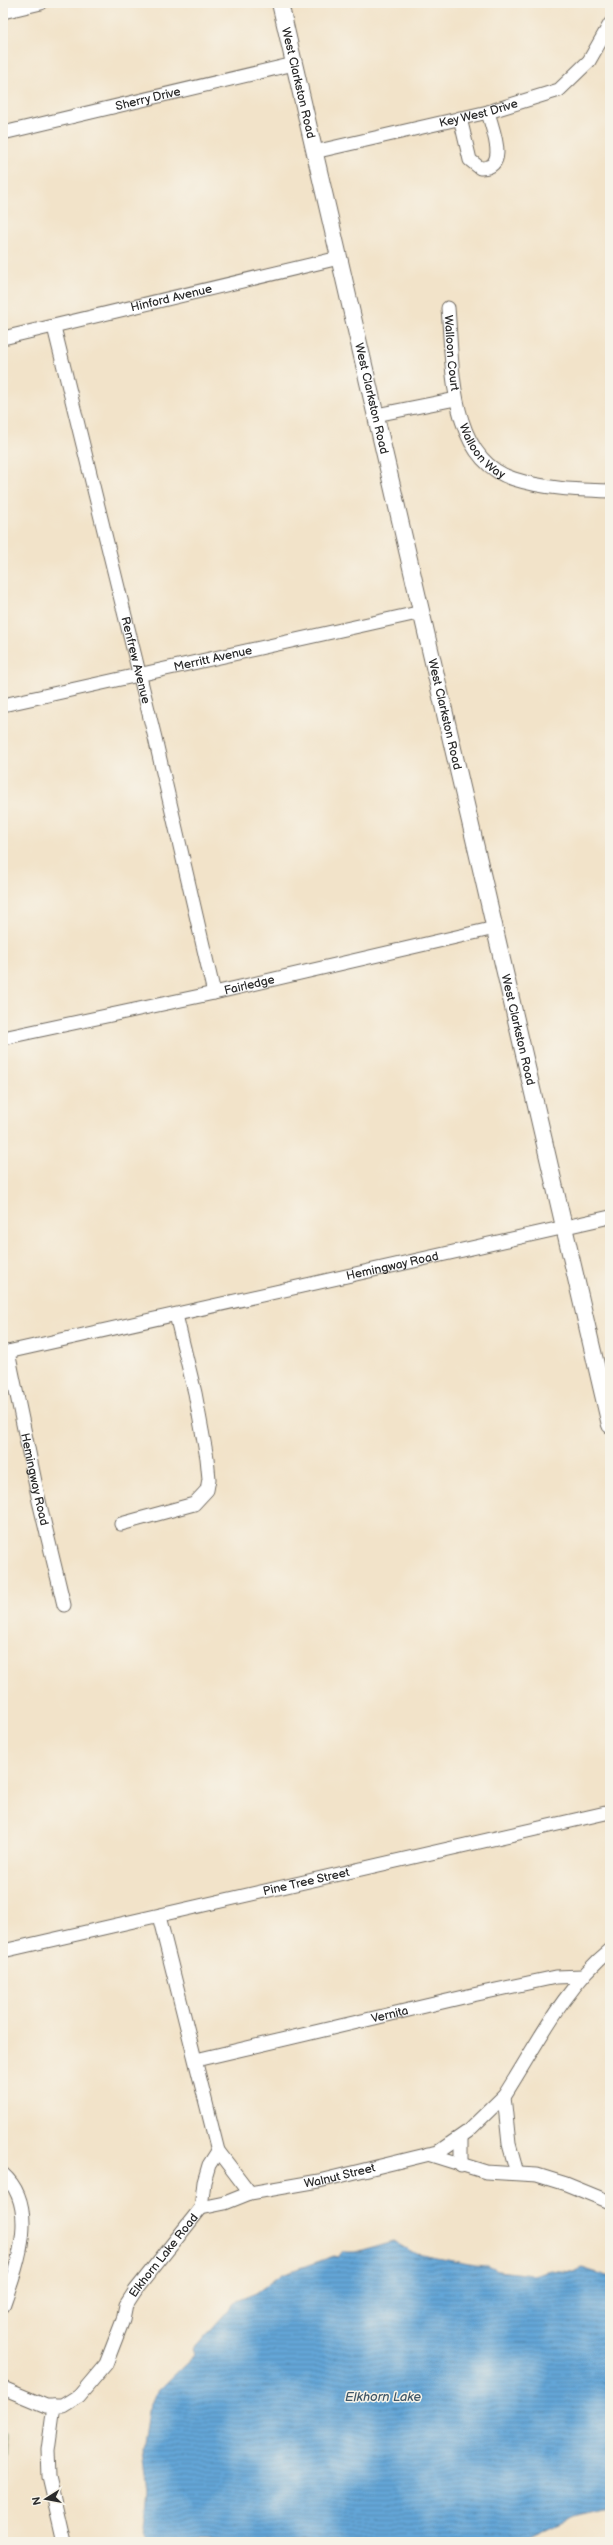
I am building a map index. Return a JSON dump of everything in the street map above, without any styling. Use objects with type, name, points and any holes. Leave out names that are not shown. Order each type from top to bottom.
[{"type":"main road","name":"West Clarkston Road","points":[[280,3],[610,1426]]},
{"type":"street","points":[[3,12],[41,3]]},
{"type":"street","name":"Key West Drive","points":[[314,152],[488,112],[559,90],[589,61],[610,26]]},
{"type":"street","name":"Sherry Drive","points":[[3,134],[294,64]]},
{"type":"street","points":[[460,118],[470,160],[480,168],[487,169],[494,165],[498,157],[488,112]]},
{"type":"street","name":"Hinford Avenue","points":[[3,338],[339,258]]},
{"type":"street","name":"Walloon Court","points":[[448,308],[456,398]]},
{"type":"street","name":"Renfrew Avenue","points":[[54,327],[214,993]]},
{"type":"street","points":[[376,415],[456,398]]},
{"type":"street","name":"Walloon Way","points":[[456,398],[466,434],[475,448],[500,472],[513,479],[562,489],[610,491]]},
{"type":"street","name":"Merritt Avenue","points":[[3,705],[422,612]]},
{"type":"street","name":"Fairledge","points":[[3,1038],[214,993],[495,928]]},
{"type":"street","name":"Hemingway Road","points":[[64,1605],[6,1353],[610,1217]]},
{"type":"street","points":[[121,1524],[194,1504],[207,1490],[209,1479],[207,1458],[195,1393],[176,1315]]},
{"type":"street","name":"Pine Tree Street","points":[[3,1951],[610,1812]]},
{"type":"street","points":[[159,1916],[218,2151],[250,2193]]},
{"type":"street","name":"Walnut Street","points":[[200,2208],[226,2203],[250,2193],[296,2186],[428,2154],[445,2148],[462,2137],[504,2096],[583,1976],[610,1950]]},
{"type":"street","name":"Vernita","points":[[196,2060],[468,1996],[556,1977],[583,1976]]},
{"type":"street","points":[[504,2096],[509,2144],[517,2173]]},
{"type":"street","points":[[461,2166],[462,2137]]},
{"type":"street","name":"Elkhorn Lake Road","points":[[54,2406],[63,2406],[79,2396],[103,2368],[115,2345],[126,2305],[135,2291],[200,2208],[204,2182],[209,2165],[218,2151]]},
{"type":"street","points":[[428,2154],[461,2166],[486,2172],[537,2175],[566,2184],[610,2202]]},
{"type":"street","points":[[3,2174],[22,2199],[24,2212],[20,2247],[3,2306]]},
{"type":"street","points":[[3,2388],[46,2406],[54,2406],[48,2450],[48,2473],[64,2542]]},
{"type":"green space","points":[[3,2432],[5,2434],[3,2526]]},
{"type":"water","name":"Elkhorn Lake","points":[[394,2241],[416,2254],[474,2265],[488,2266],[498,2271],[533,2275],[550,2270],[572,2272],[582,2268],[610,2277],[610,2508],[575,2516],[519,2542],[148,2542],[144,2529],[148,2489],[143,2452],[149,2411],[159,2389],[195,2354],[193,2350],[237,2300],[257,2292],[282,2274],[334,2256],[339,2257],[343,2252],[355,2252]]}]
